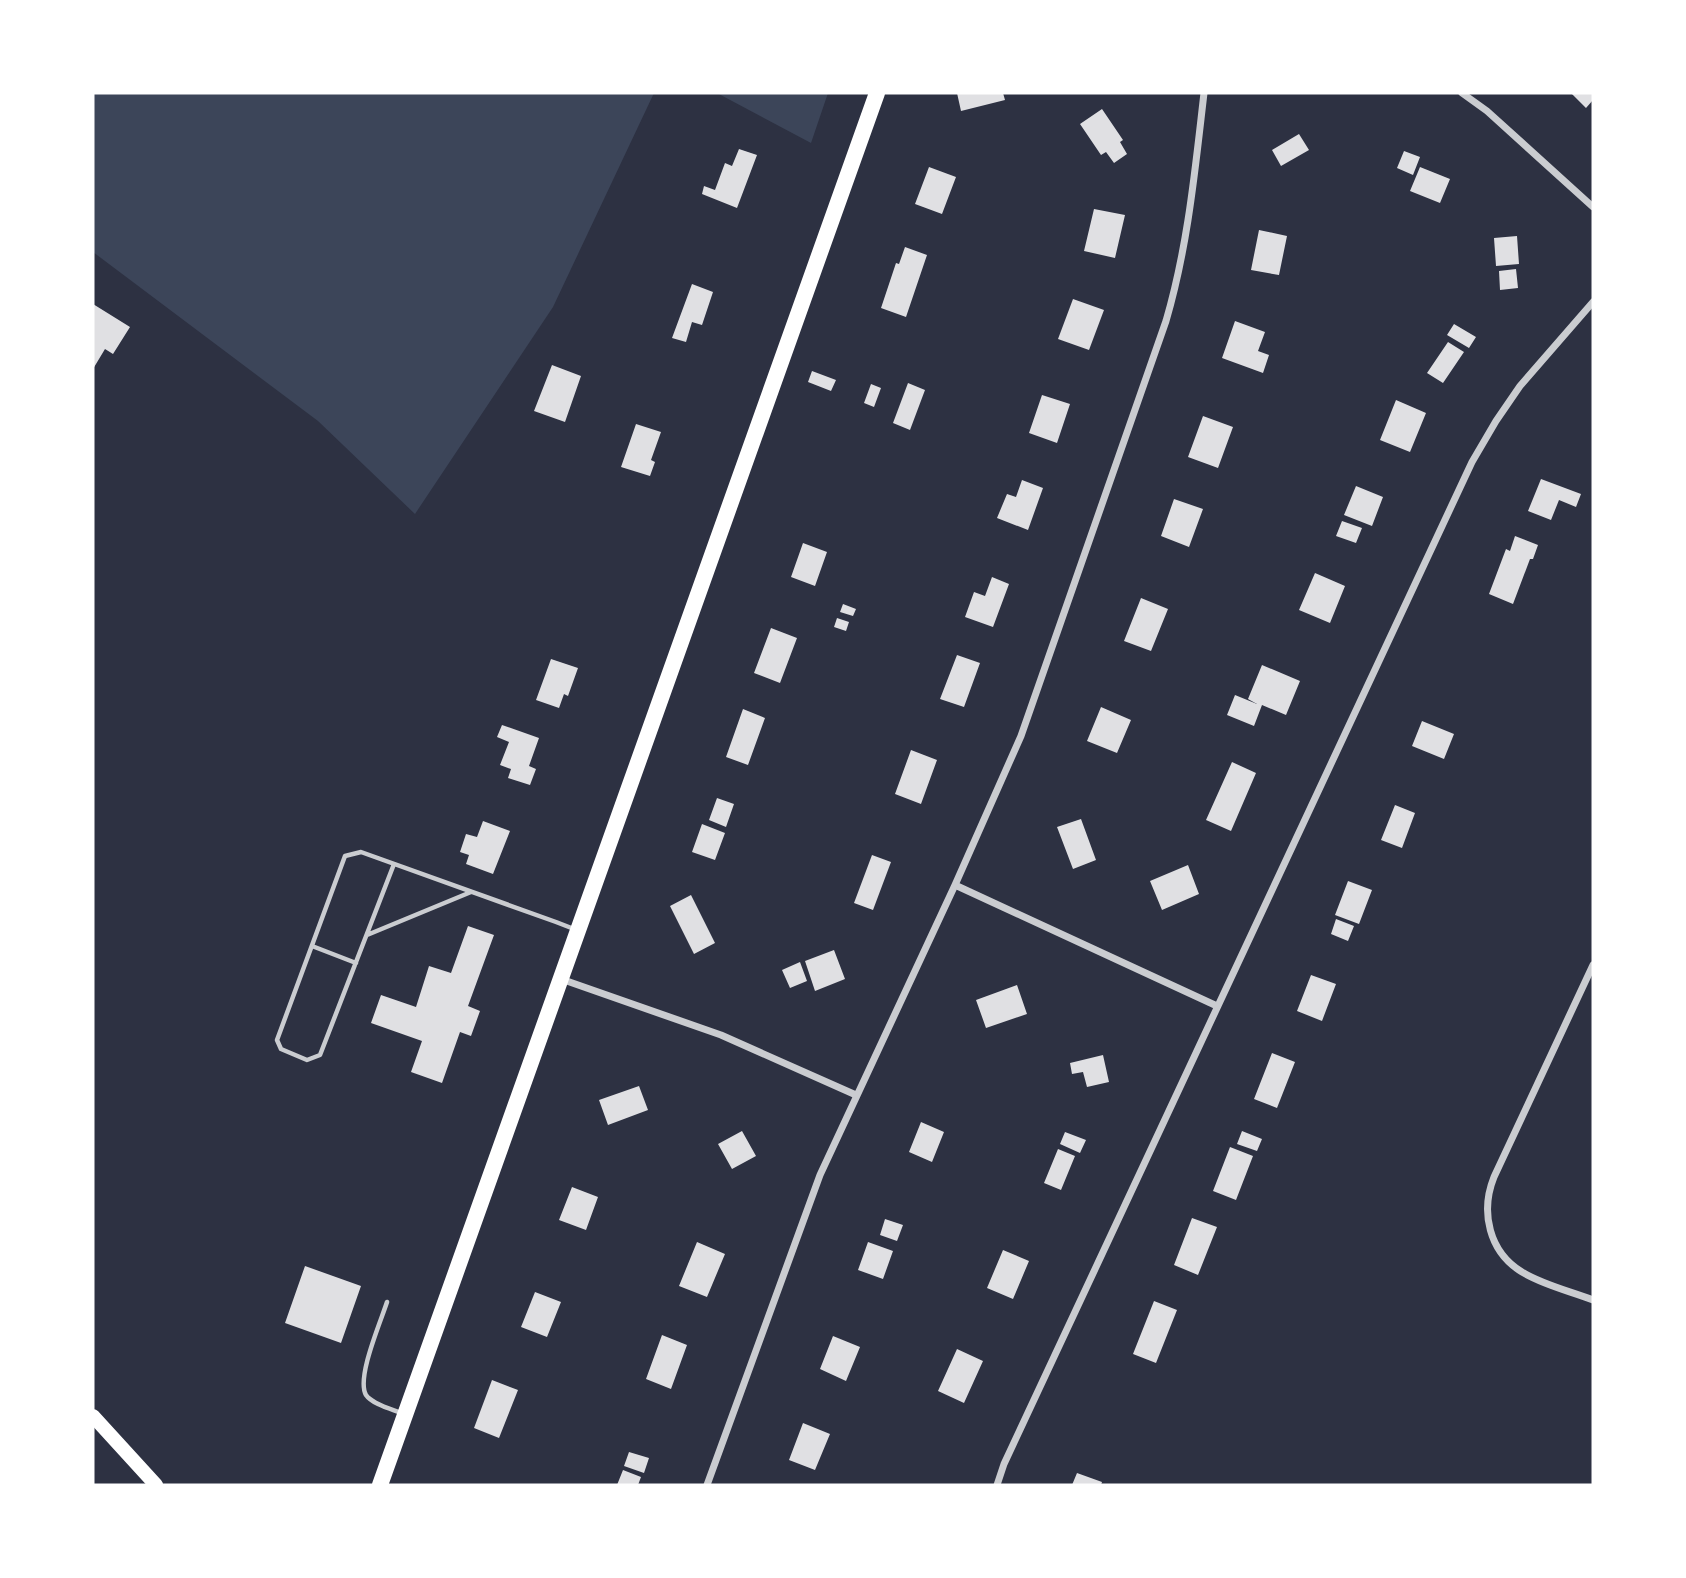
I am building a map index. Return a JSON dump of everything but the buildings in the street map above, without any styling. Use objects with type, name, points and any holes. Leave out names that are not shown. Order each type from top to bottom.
[{"type":"main road","points":[[380,1485],[877,93]]},
{"type":"main road","points":[[94,1420],[156,1485]]},
{"type":"street","points":[[707,1485],[799,1228],[856,1095],[955,885],[1021,736],[1166,321],[1185,245],[1204,93]]},
{"type":"street","points":[[1462,93],[1487,111],[1593,207]]},
{"type":"street","points":[[997,1485],[1004,1464],[1472,463],[1520,386],[1593,302]]},
{"type":"street","points":[[955,885],[1217,1006]]},
{"type":"street","points":[[1593,965],[1494,1177],[1487,1201],[1492,1237],[1505,1258],[1535,1279],[1593,1300]]},
{"type":"street","points":[[561,979],[721,1035],[856,1095]]},
{"type":"lane","points":[[394,864],[320,1055],[307,1060],[281,1049],[277,1040],[345,856],[360,852],[394,864],[471,892],[578,930]]},
{"type":"lane","points":[[366,936],[471,892]]},
{"type":"lane","points":[[312,946],[356,962]]},
{"type":"lane","points":[[387,1302],[366,1367],[365,1389],[366,1395],[374,1401],[405,1415]]},
{"type":"shaded area","points":[[93,93],[654,93],[553,307],[415,514],[318,421],[93,252]]},
{"type":"shaded area","points":[[717,93],[828,93],[811,143]]}]
